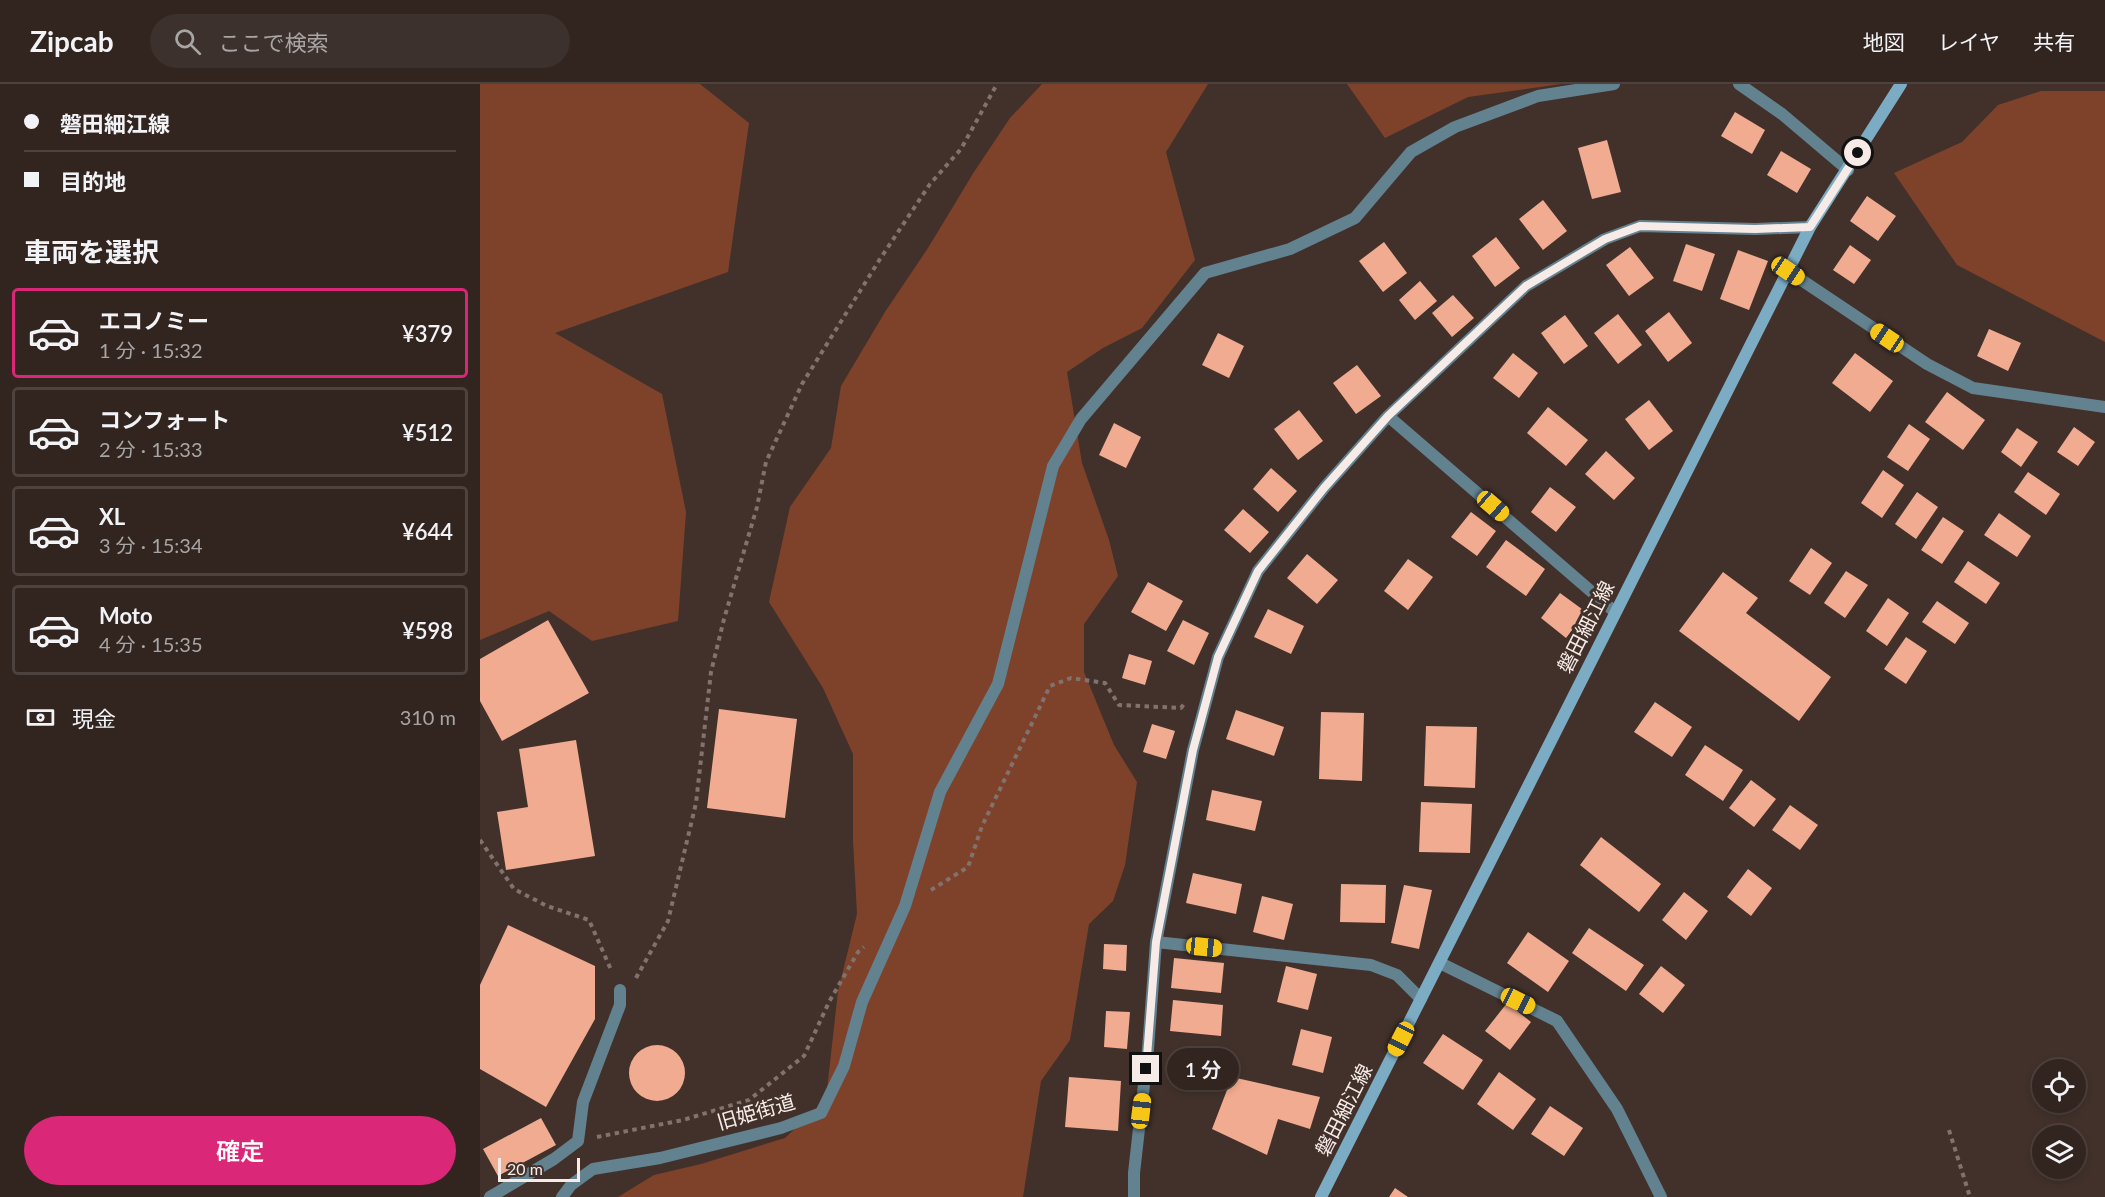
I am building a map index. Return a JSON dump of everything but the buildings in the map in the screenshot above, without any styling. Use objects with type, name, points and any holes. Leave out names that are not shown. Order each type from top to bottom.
[{"type":"main road","name":"磐田細江線","points":[[1321,1197],[1810,227],[1901,84]]},
{"type":"street","name":"旧姫街道","points":[[562,1197],[571,1185],[593,1169],[660,1158],[781,1128],[821,1113],[844,1066],[862,1002],[905,906],[940,792],[998,684],[1053,466],[1081,418],[1205,273],[1290,249],[1355,218],[1411,152],[1455,127],[1538,96],[1614,84]]},
{"type":"street","points":[[1739,84],[1782,114],[1848,170]]},
{"type":"street","points":[[1134,1197],[1134,1173],[1148,1049],[1156,942],[1193,750],[1218,657],[1258,571],[1324,488],[1388,416],[1526,286],[1605,239],[1640,226],[1755,229],[1810,227]]},
{"type":"street","points":[[1788,271],[1927,364],[1973,388],[2105,407]]},
{"type":"street","points":[[1388,416],[1615,612]]},
{"type":"street","points":[[1156,942],[1371,965],[1397,975],[1421,999]]},
{"type":"street","points":[[1440,963],[1557,1020],[1617,1109],[1661,1197]]},
{"type":"street","points":[[490,1197],[554,1159],[578,1141],[583,1102],[620,1005],[620,990]]},
{"type":"path","points":[[480,840],[514,889],[547,906],[589,920],[620,990],[633,982],[668,921],[696,803],[711,672],[758,507],[766,462],[802,384],[930,184],[961,149],[998,84]]},
{"type":"path","points":[[1949,1130],[1970,1197]]},
{"type":"shaded area","points":[[480,84],[700,84],[749,123],[728,272],[555,333],[662,394],[686,512],[678,621],[592,641],[549,611],[480,640]]},
{"type":"shaded area","points":[[1042,84],[1208,84],[1166,152],[1195,260],[1142,328],[1103,348],[1067,372],[1082,463],[1109,540],[1118,576],[1084,624],[1084,672],[1114,745],[1137,782],[1125,865],[1113,901],[1089,924],[1070,1040],[1041,1081],[1023,1197],[618,1197],[654,1175],[701,1164],[785,1138],[826,1099],[838,991],[857,914],[853,840],[853,754],[823,688],[769,602],[790,507],[831,448],[841,386],[974,172],[1010,118]]},
{"type":"shaded area","points":[[1347,84],[1561,84],[1468,97],[1385,138]]},
{"type":"shaded area","points":[[2041,91],[2105,91],[2105,342],[1957,265],[1894,173],[1962,142],[1998,105]]},
{"type":"route","points":[[1146,1069],[1156,942],[1193,750],[1218,657],[1258,571],[1324,488],[1388,416],[1526,286],[1605,239],[1640,226],[1755,229],[1810,227],[1858,153]]}]
